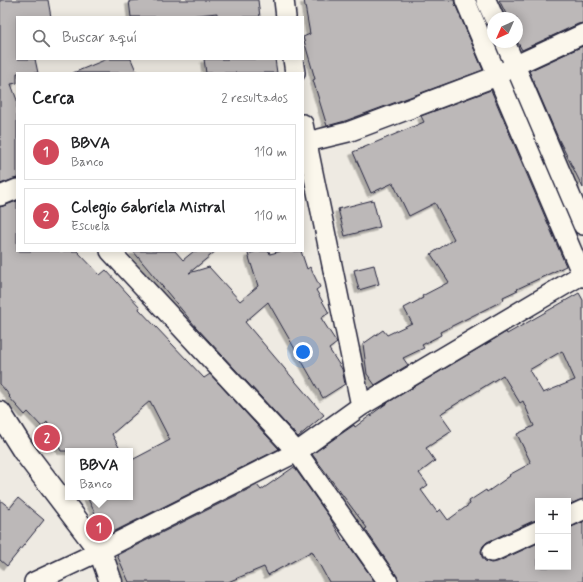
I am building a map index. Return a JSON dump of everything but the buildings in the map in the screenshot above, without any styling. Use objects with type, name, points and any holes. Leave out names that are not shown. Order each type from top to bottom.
[{"type":"main road","points":[[0,413],[24,451],[100,551],[111,582]]},
{"type":"main road","points":[[0,434],[24,451]]},
{"type":"street","points":[[284,0],[286,16]]},
{"type":"street","points":[[34,582],[100,551],[297,452],[361,406],[583,275],[465,0]]},
{"type":"street","points":[[486,0],[491,12]]},
{"type":"street","points":[[361,406],[304,143],[348,132],[497,76],[516,65],[583,34]]},
{"type":"street","points":[[508,48],[583,225]]},
{"type":"street","points":[[293,60],[295,72]]},
{"type":"street","points":[[0,196],[16,189]]},
{"type":"street","points":[[111,252],[297,452],[388,582]]},
{"type":"street","points":[[571,516],[583,510]]},
{"type":"street","points":[[492,552],[535,532]]},
{"type":"place","name":"Colegio Gabriela Mistral","points":[[47,438]]},
{"type":"place","name":"BBVA","points":[[99,528]]}]
